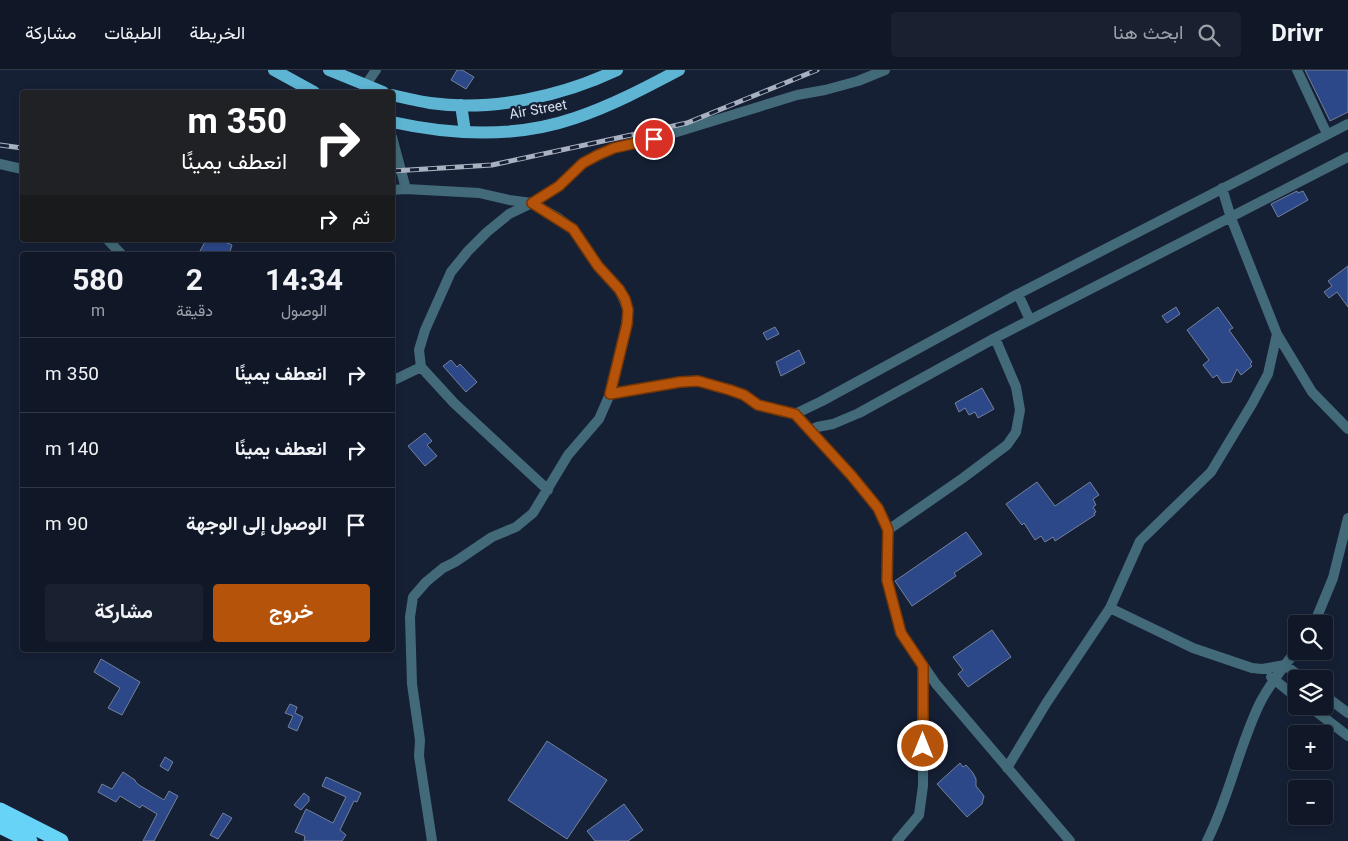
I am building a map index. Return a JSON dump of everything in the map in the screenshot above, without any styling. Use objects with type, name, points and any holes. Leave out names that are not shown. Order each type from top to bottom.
[{"type":"highway","points":[[0,810],[61,841]]},
{"type":"highway","points":[[0,826],[30,841]]},
{"type":"main road","points":[[274,70],[310,90]]},
{"type":"main road","points":[[329,70],[377,90]]},
{"type":"main road","name":"Air Street","points":[[395,96],[431,103],[461,105],[526,100],[594,81],[618,70]]},
{"type":"main road","name":"Air Street","points":[[395,123],[419,128],[465,132],[521,130],[574,118],[636,92],[679,70]]},
{"type":"main road","points":[[461,105],[465,132]]},
{"type":"street","points":[[365,86],[376,70]]},
{"type":"street","points":[[548,490],[454,403],[421,367],[420,350],[425,330],[451,272],[468,250],[509,214],[532,203],[559,186],[583,163],[614,148],[654,139],[797,95],[825,90],[885,70]]},
{"type":"street","points":[[1297,70],[1327,134]]},
{"type":"street","points":[[795,414],[1018,294],[1348,124]]},
{"type":"street","points":[[395,148],[406,189]]},
{"type":"street","points":[[810,430],[833,424],[859,413],[995,338],[1348,157]]},
{"type":"street","points":[[0,164],[20,169]]},
{"type":"street","points":[[1222,188],[1231,218],[1277,334],[1312,392],[1348,429]]},
{"type":"street","points":[[395,190],[479,193],[532,203],[573,229],[598,266],[619,289],[625,299],[628,310],[627,324],[610,394],[599,419],[568,455],[533,513],[516,528],[492,537],[443,568],[426,582],[414,597],[410,617],[412,684],[420,740],[419,756],[432,841]]},
{"type":"street","points":[[110,242],[119,252]]},
{"type":"street","points":[[1018,294],[1030,320]]},
{"type":"street","points":[[1007,768],[1047,702],[1110,608],[1140,541],[1211,472],[1268,374],[1277,334]]},
{"type":"street","points":[[888,530],[1007,445],[1016,432],[1020,410],[1016,387],[995,338]]},
{"type":"street","points":[[395,380],[421,367]]},
{"type":"street","points":[[610,394],[680,382],[698,381],[744,395],[758,405],[795,414],[851,475],[878,508],[888,530],[887,580],[901,633],[936,684],[1070,841]]},
{"type":"street","points":[[1318,615],[1333,578],[1348,518]]},
{"type":"street","points":[[1110,608],[1193,648],[1236,664],[1262,669],[1285,665],[1291,670]]},
{"type":"street","points":[[1207,841],[1216,824],[1246,735],[1260,703],[1289,660]]},
{"type":"street","points":[[897,841],[919,814],[923,786],[923,666]]},
{"type":"street","points":[[1262,669],[1288,691]]},
{"type":"street","points":[[1333,702],[1348,713]]},
{"type":"street","points":[[1321,715],[1348,736]]},
{"type":"building","points":[[457,70],[462,70],[474,77],[466,89],[451,80]]},
{"type":"building","points":[[1305,70],[1348,70],[1348,112],[1330,121]]},
{"type":"building","points":[[1297,191],[1298,193],[1303,191],[1308,200],[1278,217],[1271,204]]},
{"type":"building","points":[[205,242],[225,242],[232,245],[230,252],[200,251]]},
{"type":"building","points":[[1348,266],[1348,307],[1337,292],[1329,298],[1324,292],[1332,286],[1328,281]]},
{"type":"building","points":[[1176,307],[1180,314],[1167,323],[1162,316]]},
{"type":"building","points":[[1218,307],[1233,328],[1229,330],[1252,362],[1250,364],[1252,366],[1241,375],[1237,369],[1231,382],[1222,383],[1217,375],[1213,378],[1203,365],[1209,360],[1187,330]]},
{"type":"building","points":[[775,327],[779,334],[767,340],[763,333]]},
{"type":"building","points":[[799,350],[805,363],[781,376],[776,362]]},
{"type":"building","points":[[451,360],[457,367],[460,364],[477,382],[466,392],[443,366]]},
{"type":"building","points":[[982,388],[994,409],[978,418],[975,412],[969,415],[965,408],[959,412],[955,403]]},
{"type":"building","points":[[425,433],[432,441],[427,445],[437,456],[425,466],[408,446]]},
{"type":"building","points":[[1037,482],[1055,506],[1090,482],[1099,495],[1093,499],[1096,505],[1093,507],[1096,512],[1094,513],[1095,515],[1055,541],[1053,537],[1045,542],[1041,536],[1035,540],[1024,523],[1022,525],[1006,504]]},
{"type":"building","points":[[966,532],[982,554],[954,573],[956,576],[912,606],[895,581]]},
{"type":"building","points":[[992,630],[1011,657],[968,687],[958,674],[963,670],[953,657]]},
{"type":"building","points":[[101,659],[140,682],[122,715],[108,708],[120,688],[94,672]]},
{"type":"building","points":[[290,704],[297,707],[295,713],[303,717],[297,731],[288,727],[293,716],[285,713]]},
{"type":"building","points":[[547,741],[607,780],[567,839],[508,800]]},
{"type":"building","points":[[165,757],[173,762],[168,771],[160,766]]},
{"type":"building","points":[[960,763],[963,767],[966,765],[973,773],[976,779],[976,786],[984,796],[982,804],[967,817],[937,784]]},
{"type":"building","points":[[123,772],[139,785],[164,800],[169,791],[178,796],[154,841],[143,841],[157,814],[142,805],[140,808],[120,796],[116,802],[98,792],[102,784],[112,789]]},
{"type":"building","points":[[326,777],[361,793],[357,802],[354,801],[340,830],[346,835],[342,841],[304,841],[305,836],[295,832],[306,809],[333,823],[346,797],[322,786]]},
{"type":"building","points":[[304,793],[309,797],[309,801],[301,810],[294,805]]},
{"type":"building","points":[[624,804],[643,830],[628,841],[595,841],[587,831]]},
{"type":"building","points":[[223,813],[232,818],[218,839],[210,835]]},
{"type":"railway","points":[[395,171],[492,165],[687,123],[817,70]]},
{"type":"railway","points":[[0,145],[20,148]]},
{"type":"route","points":[[654,139],[614,148],[598,155],[583,163],[559,186],[532,203],[573,229],[598,266],[619,289],[625,299],[628,310],[627,324],[610,394],[680,382],[698,381],[712,384],[744,395],[758,405],[795,414],[823,443],[878,508],[888,530],[887,580],[901,633],[923,666],[923,746]]}]
